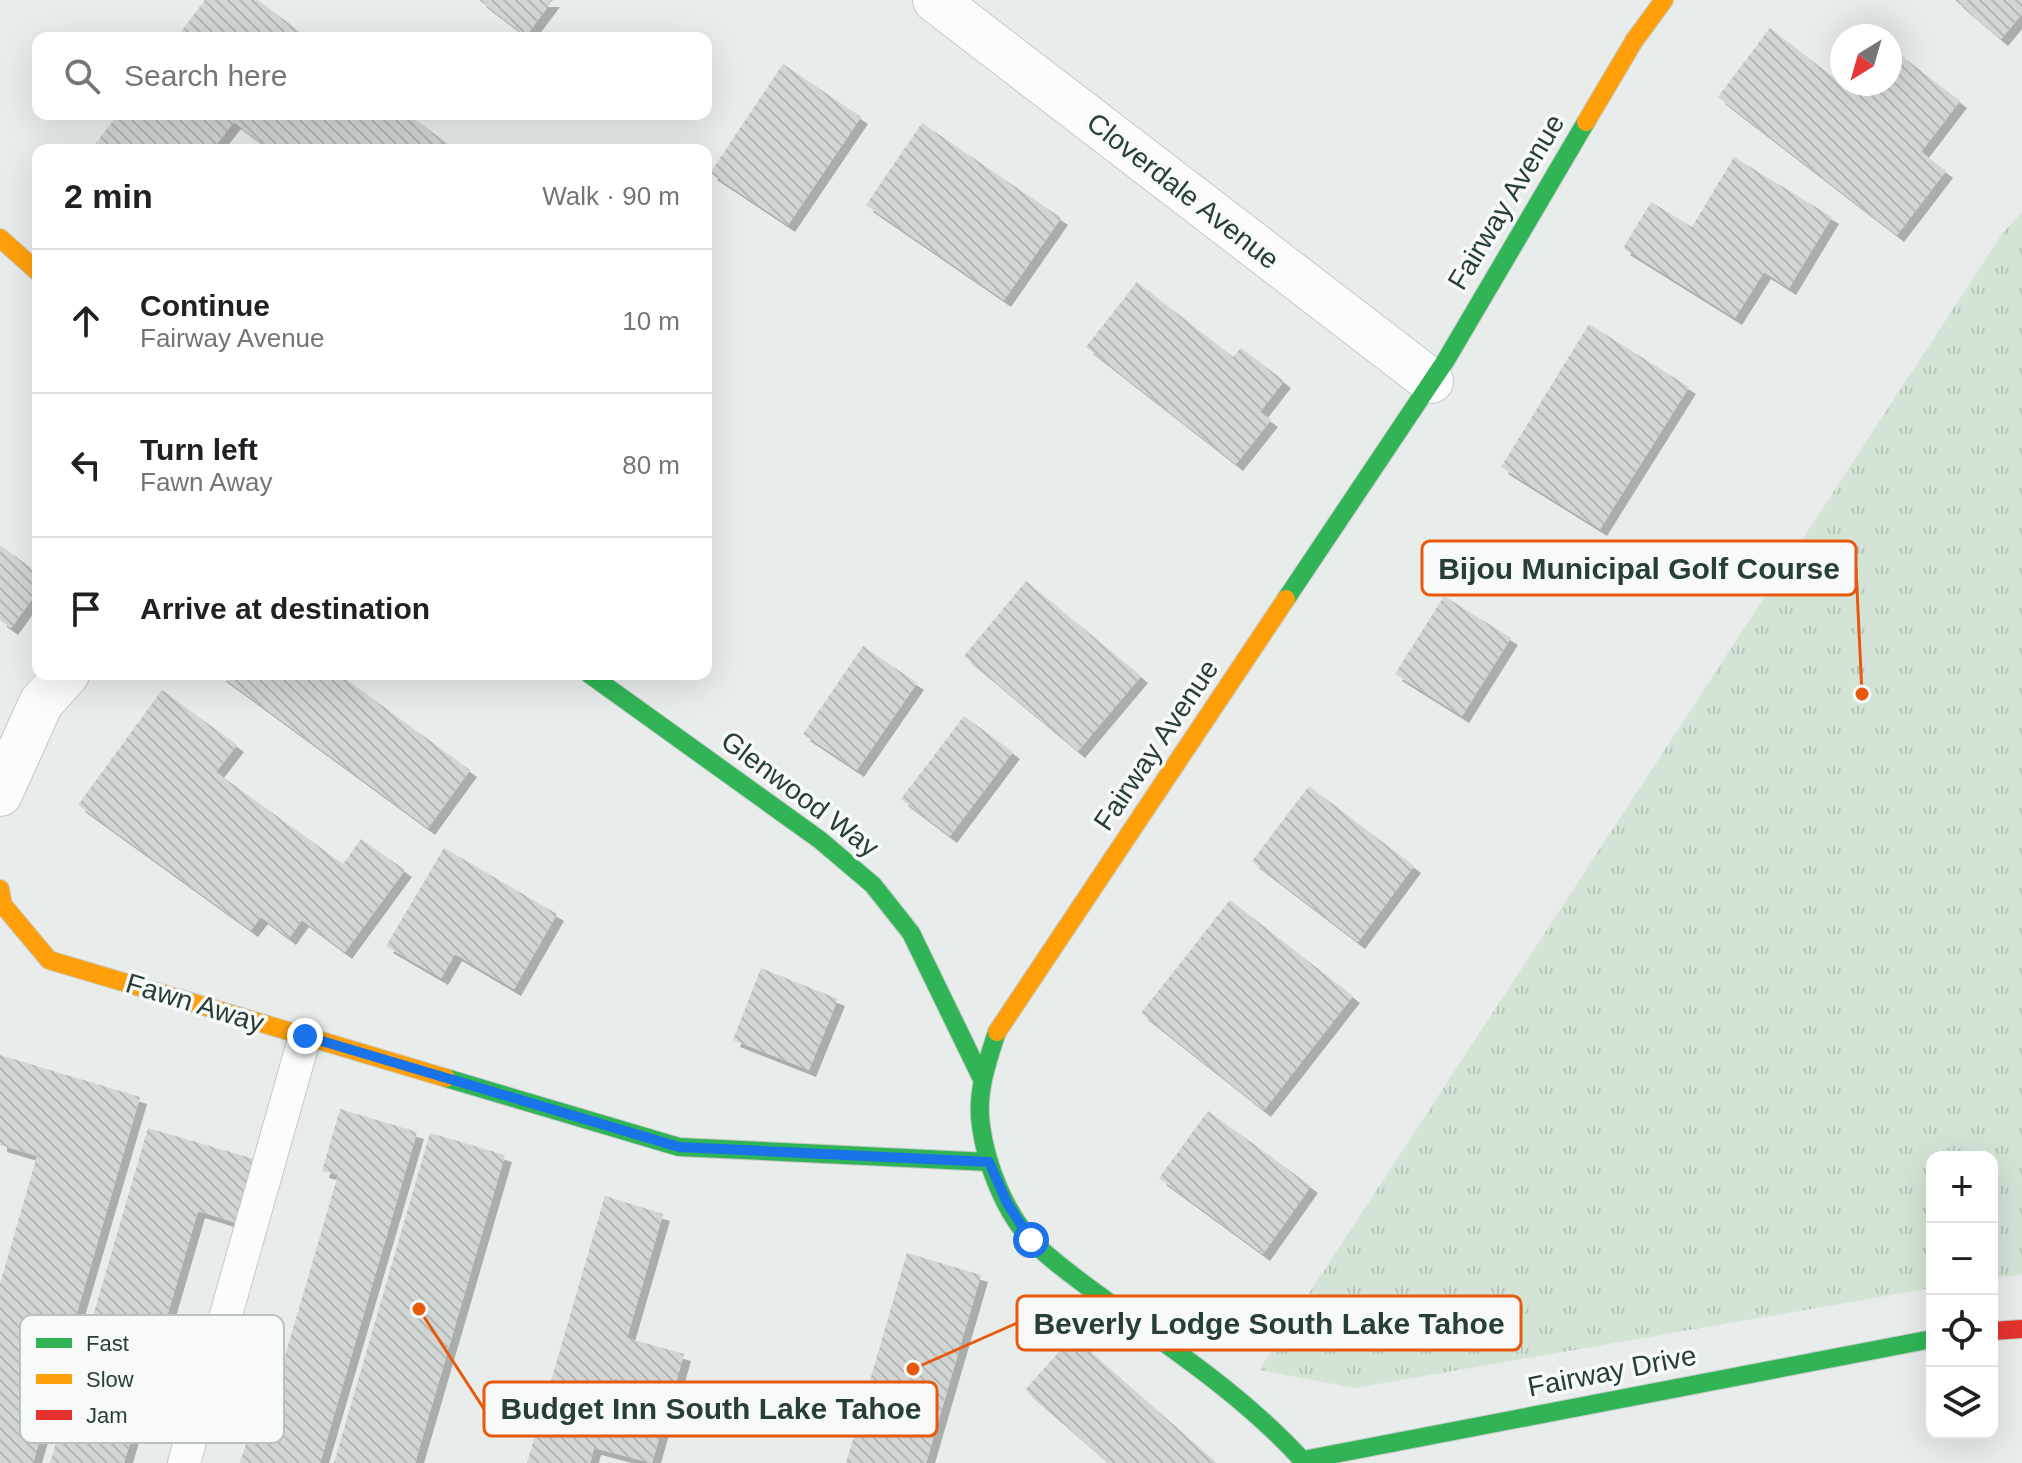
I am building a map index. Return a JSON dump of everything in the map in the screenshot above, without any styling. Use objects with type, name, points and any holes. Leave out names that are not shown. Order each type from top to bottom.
[{"type":"street","name":"Cloverdale Avenue","points":[[935,0],[1431,381]]},
{"type":"street","name":"Fairway Avenue","points":[[1304,1462],[1276,1431],[1210,1376],[1084,1284],[1031,1240],[1007,1203],[989,1162],[980,1124],[982,1079],[998,1028],[1431,381],[1634,41],[1664,0]]},
{"type":"street","points":[[0,238],[32,267]]},
{"type":"street","points":[[0,794],[41,703],[62,680]]},
{"type":"street","name":"Glenwood Way","points":[[597,680],[820,840],[873,885],[911,933],[982,1079]]},
{"type":"street","name":"Fawn Away","points":[[0,889],[3,905],[49,960],[679,1147],[989,1162]]},
{"type":"street","points":[[1998,1331],[2022,1329]]},
{"type":"street","name":"Fairway Drive","points":[[1304,1462],[1872,1348],[1926,1340]]},
{"type":"lane","points":[[226,1315],[305,1036]]},
{"type":"lane","points":[[184,1463],[190,1443]]},
{"type":"green space","points":[[2022,213],[2022,1274],[1998,1278],[1998,1151],[1926,1151],[1926,1289],[1355,1388],[1259,1370],[2004,231]]},
{"type":"building","points":[[205,0],[258,0],[300,32],[181,32]]},
{"type":"building","points":[[479,0],[553,0],[529,32],[521,32]]},
{"type":"building","points":[[1955,0],[2022,0],[2022,14],[2001,39]]},
{"type":"building","points":[[1770,28],[1830,75],[1830,96],[1902,96],[1902,56],[1960,101],[1921,152],[1946,171],[1897,235],[1718,97]]},
{"type":"building","points":[[783,64],[861,117],[788,225],[712,174]]},
{"type":"building","points":[[114,120],[416,120],[448,144],[263,144],[234,122],[217,144],[96,144]]},
{"type":"building","points":[[922,123],[1061,218],[1004,300],[866,205]]},
{"type":"building","points":[[1734,157],[1832,217],[1789,288],[1764,272],[1735,318],[1623,248],[1651,202],[1692,227]]},
{"type":"building","points":[[1137,282],[1233,357],[1241,348],[1284,381],[1260,412],[1271,420],[1236,464],[1086,347]]},
{"type":"building","points":[[1589,324],[1689,387],[1600,529],[1501,467]]},
{"type":"building","points":[[0,545],[32,569],[32,599],[11,628],[0,620]]},
{"type":"building","points":[[1026,581],[1141,676],[1078,751],[964,656]]},
{"type":"building","points":[[1444,596],[1511,638],[1462,716],[1395,674]]},
{"type":"building","points":[[863,646],[917,683],[857,770],[803,734]]},
{"type":"building","points":[[226,680],[347,680],[470,770],[428,828]]},
{"type":"building","points":[[162,690],[237,745],[216,772],[343,864],[361,839],[405,870],[345,952],[302,920],[289,938],[261,917],[251,930],[78,805]]},
{"type":"building","points":[[964,716],[1013,752],[950,836],[901,799]]},
{"type":"building","points":[[1309,786],[1414,866],[1358,942],[1252,861]]},
{"type":"building","points":[[444,848],[557,914],[514,989],[455,954],[441,978],[386,946]]},
{"type":"building","points":[[1230,900],[1353,996],[1264,1110],[1141,1013]]},
{"type":"building","points":[[761,968],[838,999],[809,1070],[733,1040]]},
{"type":"building","points":[[0,1055],[140,1097],[76,1315],[20,1315],[20,1443],[39,1443],[33,1463],[0,1463],[0,1284],[37,1156],[0,1145]]},
{"type":"building","points":[[340,1109],[417,1132],[320,1463],[240,1463],[246,1443],[284,1443],[284,1359],[338,1175],[322,1171]]},
{"type":"building","points":[[1208,1111],[1311,1186],[1263,1254],[1159,1178]]},
{"type":"building","points":[[148,1128],[258,1160],[240,1224],[198,1211],[167,1315],[93,1315]]},
{"type":"building","points":[[430,1133],[505,1155],[415,1463],[334,1463]]},
{"type":"building","points":[[605,1196],[663,1214],[627,1338],[684,1354],[672,1396],[614,1379],[605,1411],[662,1428],[652,1463],[594,1448],[590,1463],[527,1463]]},
{"type":"building","points":[[907,1253],[981,1275],[926,1463],[846,1463]]},
{"type":"building","points":[[1073,1336],[1217,1463],[1109,1463],[1025,1390]]},
{"type":"building","points":[[56,1443],[130,1443],[124,1463],[50,1463]]},
{"type":"traffic: fast","points":[[1286,599],[1446,360],[1586,122]]},
{"type":"traffic: fast","points":[[597,680],[820,840],[873,885],[911,933],[982,1079]]},
{"type":"traffic: fast","points":[[997,1032],[981,1090],[981,1126],[998,1187],[1022,1230],[1065,1270],[1241,1402],[1305,1463]]},
{"type":"traffic: fast","points":[[446,1078],[679,1147],[989,1162]]},
{"type":"traffic: fast","points":[[1303,1460],[1926,1340]]},
{"type":"traffic: slow","points":[[1586,122],[1634,41],[1664,0]]},
{"type":"traffic: slow","points":[[0,238],[32,267]]},
{"type":"traffic: slow","points":[[997,1032],[1286,599]]},
{"type":"traffic: slow","points":[[0,889],[3,905],[49,960],[446,1078]]},
{"type":"traffic: jam","points":[[1998,1331],[2022,1329]]},
{"type":"place","name":"Bijou Municipal Golf Course","points":[[1862,694]]},
{"type":"place","name":"Budget Inn South Lake Tahoe","points":[[419,1309]]},
{"type":"place","name":"Beverly Lodge South Lake Tahoe","points":[[913,1369]]},
{"type":"route","points":[[305,1036],[679,1147],[989,1162],[1007,1203],[1031,1240]]}]
